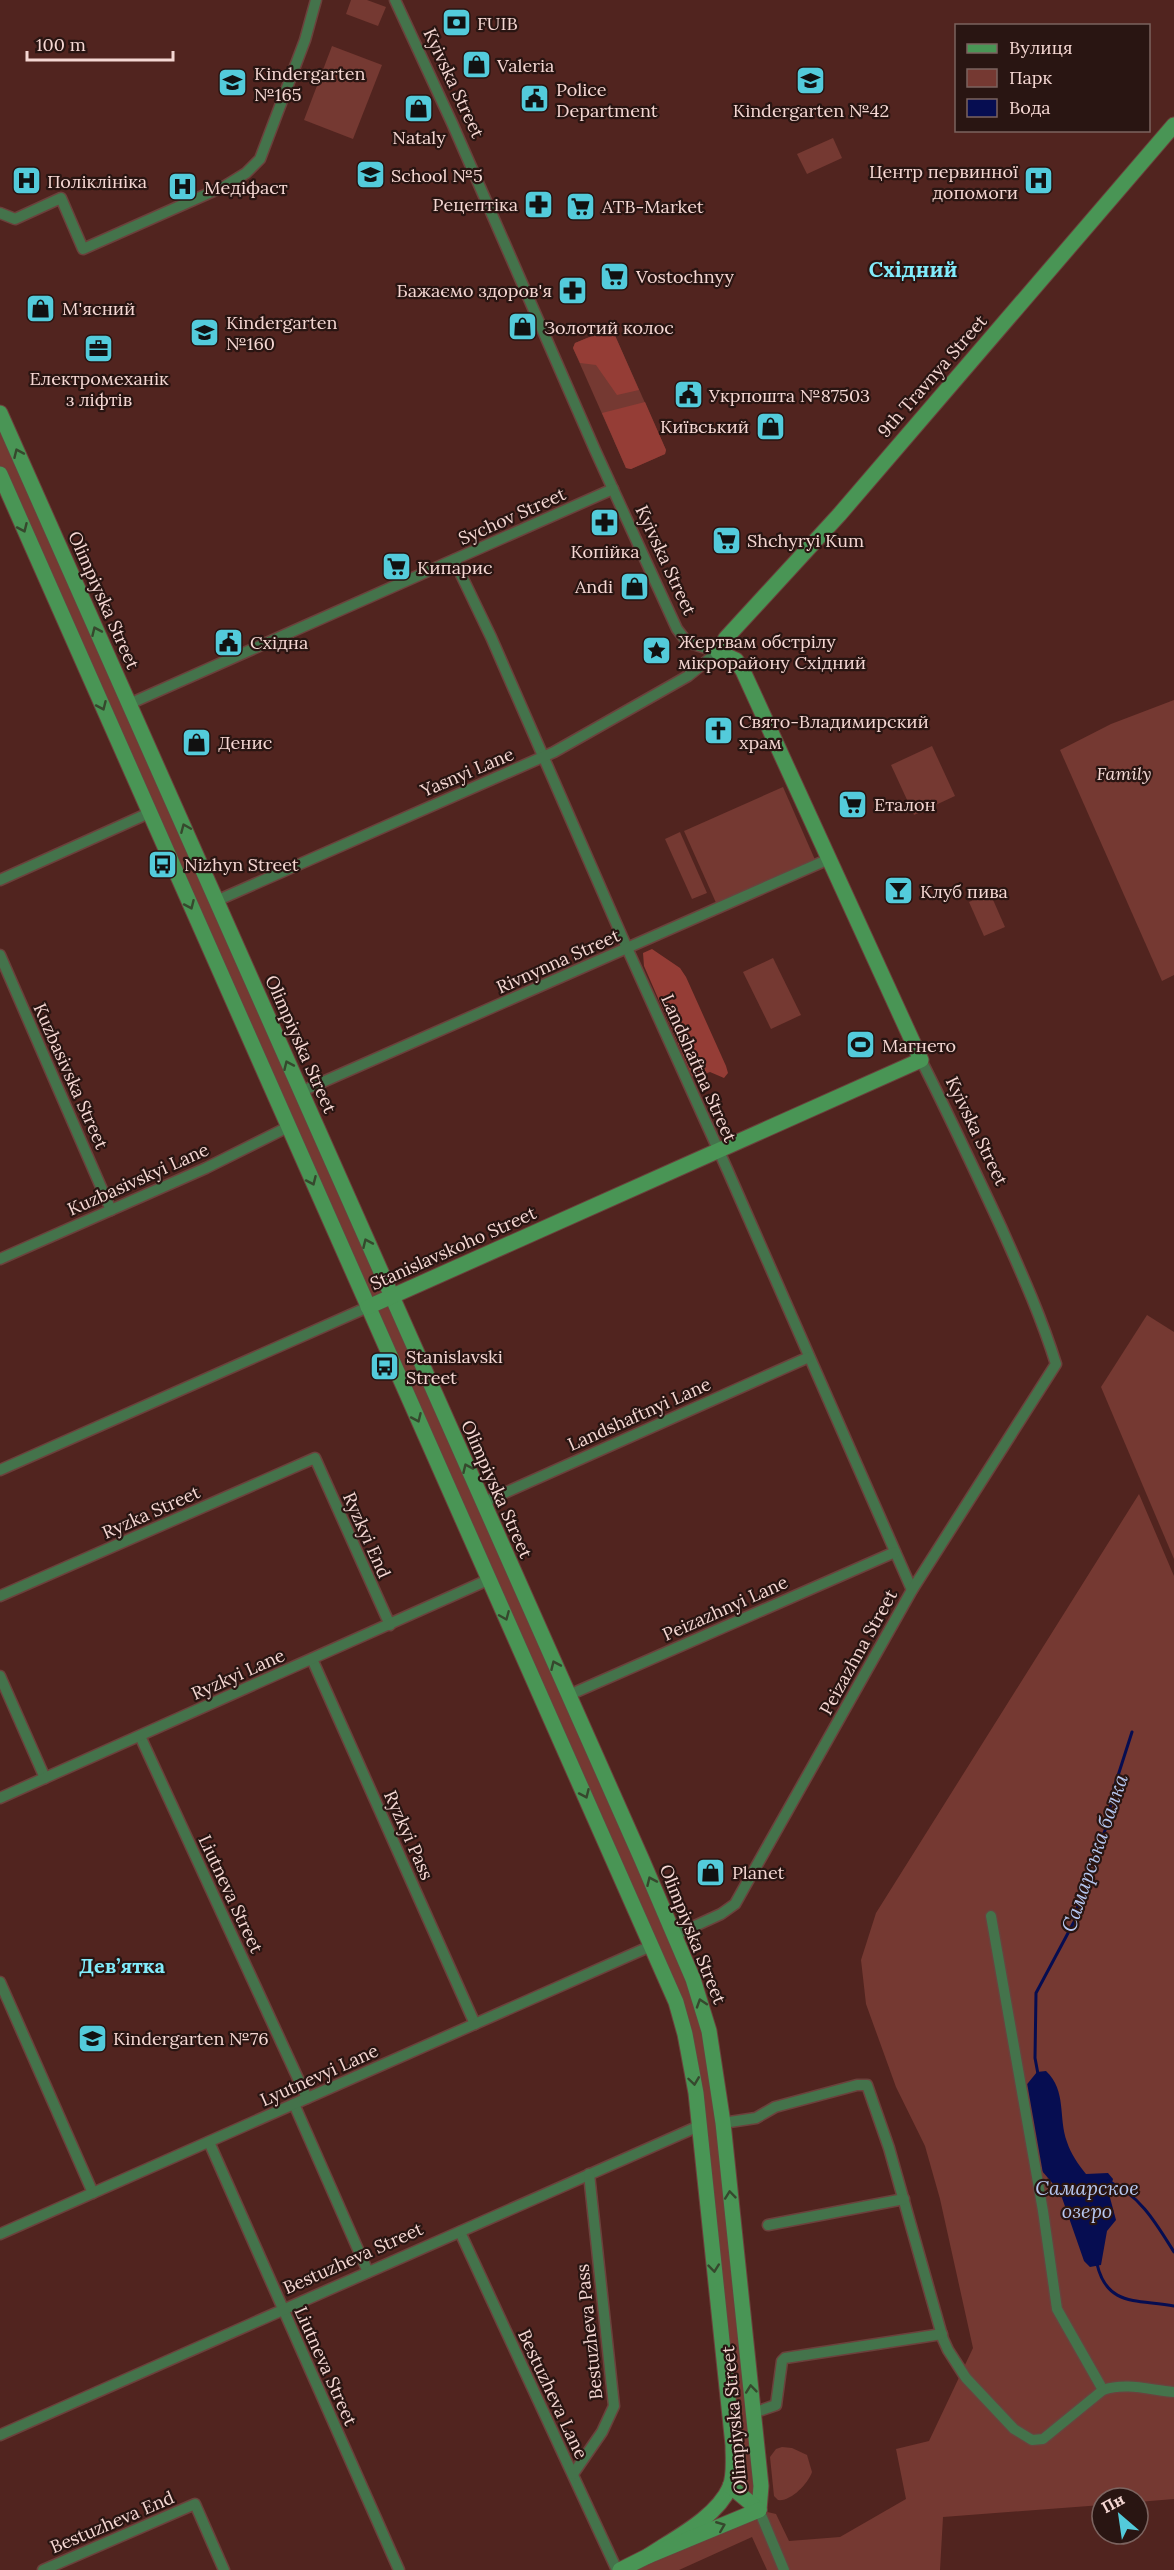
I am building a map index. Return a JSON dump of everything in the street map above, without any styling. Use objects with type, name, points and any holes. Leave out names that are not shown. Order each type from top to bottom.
[{"type":"main road","name":"9th Travnya Street","points":[[718,652],[726,638],[839,515],[1174,125]]},
{"type":"main road","name":"Olimpiyska Street","points":[[0,413],[675,1935],[693,1979],[709,2031],[723,2123],[761,2487],[759,2510],[619,2570]]},
{"type":"main road","name":"Olimpiyska Street","points":[[0,474],[490,1580],[681,2018],[691,2063],[699,2126],[733,2445],[733,2475],[730,2486],[712,2510],[648,2556]]},
{"type":"main road","name":"Kyivska Street","points":[[718,652],[736,660],[743,671],[921,1060]]},
{"type":"main road","points":[[149,813],[174,803]]},
{"type":"main road","name":"Stanislavskoho Street","points":[[368,1307],[921,1060]]},
{"type":"main road","points":[[651,1946],[675,1935]]},
{"type":"main road","name":"Bestuzheva Street","points":[[699,2126],[723,2123]]},
{"type":"main road","points":[[733,2445],[756,2442]]},
{"type":"main road","points":[[730,2486],[759,2510]]},
{"type":"street","points":[[0,213],[15,219],[61,198],[83,249],[225,186],[246,173],[260,159],[305,40],[316,0]]},
{"type":"street","name":"Kyivska Street","points":[[395,0],[677,629],[687,642],[718,652]]},
{"type":"street","name":"Sychov Street","points":[[129,704],[613,489]]},
{"type":"street","name":"Landshaftna Street","points":[[454,560],[491,637],[912,1590]]},
{"type":"street","name":"Yasnyi Lane","points":[[216,901],[543,757],[594,731],[670,687],[718,652]]},
{"type":"street","points":[[0,880],[149,813]]},
{"type":"street","name":"Rivnynna Street","points":[[300,1092],[829,859]]},
{"type":"street","name":"Kuzbasivska Street","points":[[0,955],[111,1210]]},
{"type":"street","name":"Kyivska Street","points":[[921,1060],[961,1138],[1024,1277],[1043,1321],[1056,1364]]},
{"type":"street","name":"Kuzbasivskyi Lane","points":[[0,1259],[206,1168],[288,1127]]},
{"type":"street","name":"Stanislavskoho Street","points":[[0,1470],[368,1307]]},
{"type":"street","name":"Landshaftnyi Lane","points":[[482,1503],[809,1357]]},
{"type":"street","name":"Peizazhna Street","points":[[675,1935],[721,1914],[735,1904],[912,1590],[1056,1364]]},
{"type":"street","name":"Ryzka Street","points":[[0,1596],[315,1458]]},
{"type":"street","name":"Ryzkyi End","points":[[315,1458],[390,1625]]},
{"type":"street","name":"Peizazhnyi Lane","points":[[569,1695],[895,1551]]},
{"type":"street","name":"Ryzkyi Lane","points":[[0,1798],[490,1580]]},
{"type":"street","name":"Ryzkyi Pass","points":[[312,1659],[475,2024]]},
{"type":"street","points":[[0,1676],[45,1778]]},
{"type":"street","name":"Liutneva Street","points":[[140,1736],[306,2098]]},
{"type":"street","points":[[991,1916],[1043,2211],[1057,2309],[1103,2390]]},
{"type":"street","name":"Lyutnevyi Lane","points":[[0,2234],[651,1946]]},
{"type":"street","points":[[0,1982],[93,2193]]},
{"type":"street","points":[[723,2123],[756,2118],[775,2107],[857,2085],[867,2085],[904,2199],[948,2350],[966,2378],[1014,2430],[1032,2440],[1043,2439],[1103,2390],[1120,2386],[1174,2392]]},
{"type":"street","points":[[294,2104],[368,2272]]},
{"type":"street","name":"Bestuzheva Street","points":[[0,2435],[699,2126]]},
{"type":"street","name":"Liutneva Street","points":[[209,2142],[399,2570]]},
{"type":"street","name":"Bestuzheva Pass","points":[[573,2474],[602,2432],[614,2406],[589,2174]]},
{"type":"street","points":[[768,2225],[904,2199]]},
{"type":"street","name":"Bestuzheva Lane","points":[[460,2232],[619,2570]]},
{"type":"street","points":[[753,2413],[776,2404],[782,2361],[785,2358],[942,2334]]},
{"type":"street","name":"Bestuzheva End","points":[[43,2570],[195,2504],[224,2570]]},
{"type":"street","points":[[759,2510],[784,2570]]},
{"type":"green space","points":[[351,0],[367,0],[386,7],[378,26],[346,14]]},
{"type":"green space","points":[[332,46],[382,65],[353,139],[304,120]]},
{"type":"green space","points":[[833,138],[842,158],[807,174],[797,154]]},
{"type":"green space","points":[[609,329],[613,331],[666,450],[665,454],[631,469],[626,468],[573,348],[575,343]]},
{"type":"green space","points":[[0,413],[709,2031],[759,2510],[730,2486],[685,2034],[0,475]]},
{"type":"green space","name":"Family","points":[[1174,700],[1174,975],[1162,981],[1060,750],[1111,724]]},
{"type":"green space","points":[[932,746],[955,796],[914,815],[891,765]]},
{"type":"green space","points":[[783,787],[816,862],[717,905],[684,831]]},
{"type":"green space","points":[[680,832],[707,893],[692,899],[665,839]]},
{"type":"green space","points":[[990,893],[1005,927],[984,936],[969,902]]},
{"type":"green space","points":[[773,958],[801,1015],[771,1029],[743,972]]},
{"type":"green space","points":[[1147,1315],[1174,1332],[1174,1559],[1101,1387]]},
{"type":"green space","points":[[1139,1494],[1174,1576],[1174,2499],[1150,2501],[1150,2486],[1090,2486],[1090,2506],[943,2517],[940,2570],[767,2570],[752,2537],[679,2570],[618,2570],[759,2510],[776,2514],[789,2541],[840,2537],[906,2499],[896,2449],[929,2441],[973,2348],[940,2199],[925,2146],[896,2087],[866,2004],[861,1960],[876,1913]]},
{"type":"green space","points":[[792,2448],[807,2455],[812,2472],[807,2482],[798,2491],[788,2498],[778,2500],[774,2496],[770,2457],[776,2449]]},
{"type":"shaded area","points":[[609,329],[613,331],[639,390],[617,395],[596,365],[580,363],[573,348],[575,343]]},
{"type":"shaded area","points":[[645,402],[666,450],[665,454],[631,469],[626,468],[602,413]]},
{"type":"shaded area","points":[[652,949],[680,968],[686,977],[726,1066],[728,1073],[724,1078],[710,1072],[699,1077],[692,1076],[644,966],[643,953]]},
{"type":"water","name":"Самарское озеро","points":[[1046,2071],[1053,2079],[1060,2096],[1064,2133],[1075,2159],[1086,2174],[1108,2173],[1113,2179],[1109,2194],[1116,2220],[1107,2231],[1101,2265],[1090,2267],[1084,2261],[1060,2192],[1042,2171],[1024,2088],[1037,2072]]},
{"type":"waterway","name":"Самарська балка","points":[[1038,2074],[1035,2058],[1036,1993],[1075,1920],[1081,1888],[1106,1828],[1114,1788],[1132,1732]]},
{"type":"waterway","name":"Самарська балка","points":[[1108,2181],[1138,2202],[1154,2220],[1174,2252]]},
{"type":"waterway","points":[[1097,2264],[1108,2288],[1116,2294],[1136,2301],[1174,2306]]},
{"type":"place","name":"FUIB","points":[[456,23]]},
{"type":"place","name":"Valeria","points":[[476,65]]},
{"type":"place","name":"Kindergarten №42","points":[[811,81]]},
{"type":"place","name":"Kindergarten №165","points":[[233,83]]},
{"type":"place","name":"Police Department","points":[[535,99]]},
{"type":"place","name":"Nataly","points":[[419,108]]},
{"type":"place","name":"School №5","points":[[370,175]]},
{"type":"place","name":"Поліклініка","points":[[26,181]]},
{"type":"place","name":"Центр первинної допомоги","points":[[1039,181]]},
{"type":"place","name":"Медіфаст","points":[[183,187]]},
{"type":"place","name":"Рецептіка","points":[[539,204]]},
{"type":"place","name":"ATB-Market","points":[[581,206]]},
{"type":"place","name":"Vostochnyy","points":[[615,276]]},
{"type":"place","name":"Бажаємо здоров'я","points":[[573,290]]},
{"type":"place","name":"М'ясний","points":[[41,308]]},
{"type":"place","name":"Золотий колос","points":[[523,327]]},
{"type":"place","name":"Kindergarten №160","points":[[205,332]]},
{"type":"place","name":"Електромеханік з ліфтів","points":[[99,349]]},
{"type":"place","name":"Укрпошта №87503","points":[[688,395]]},
{"type":"place","name":"Київський","points":[[770,426]]},
{"type":"place","name":"Копійка","points":[[605,522]]},
{"type":"place","name":"Shchyryi Kum","points":[[726,540]]},
{"type":"place","name":"Кипарис","points":[[396,567]]},
{"type":"place","name":"Andi","points":[[634,586]]},
{"type":"place","name":"Східна","points":[[229,642]]},
{"type":"place","name":"Жертвам обстрілу мікрорайону Східний","points":[[657,651]]},
{"type":"place","name":"Свято-Владимирский храм","points":[[718,731]]},
{"type":"place","name":"Денис","points":[[197,742]]},
{"type":"place","name":"Еталон","points":[[853,804]]},
{"type":"place","name":"Nizhyn Street","points":[[163,864]]},
{"type":"place","name":"Клуб пива","points":[[899,891]]},
{"type":"place","name":"Магнето","points":[[861,1045]]},
{"type":"place","name":"Stanislavski Street","points":[[385,1366]]},
{"type":"place","name":"Planet","points":[[711,1872]]},
{"type":"place","name":"Kindergarten №76","points":[[92,2038]]},
{"type":"district","name":"Східний","points":[[913,269]]},
{"type":"district","name":"Дев’ятка","points":[[122,1965]]}]
